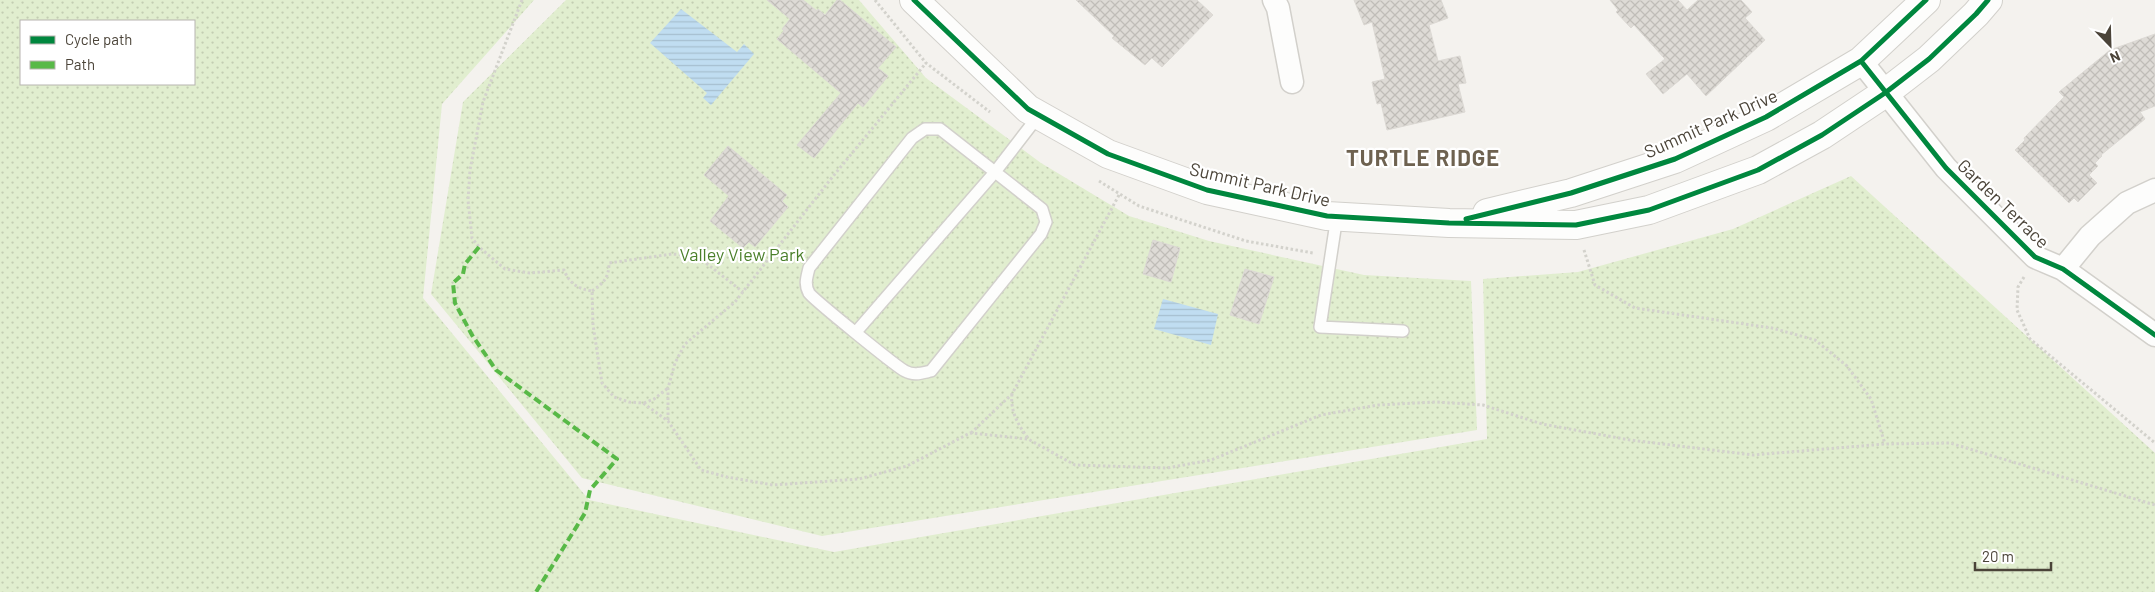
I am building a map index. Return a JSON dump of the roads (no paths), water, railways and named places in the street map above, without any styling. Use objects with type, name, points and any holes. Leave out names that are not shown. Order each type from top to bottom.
[{"type":"street","name":"Summit Park Drive","points":[[914,0],[1028,109],[1108,154],[1207,190],[1337,216],[1449,223],[1576,225],[1649,210],[1758,170],[1822,135],[1885,93],[1929,59],[1988,0]]},
{"type":"street","points":[[1274,0],[1278,8],[1292,82]]},
{"type":"street","name":"Summit Park Drive","points":[[1449,223],[1570,193],[1675,159],[1766,118],[1861,61],[1926,0]]},
{"type":"street","name":"Garden Terrace","points":[[1861,61],[1946,168],[2036,257],[2063,269],[2155,335]]},
{"type":"street","points":[[2063,269],[2090,236],[2127,203],[2155,190]]},
{"type":"lane","points":[[856,332],[995,172],[1040,115]]},
{"type":"lane","points":[[925,129],[940,130],[995,172],[1042,210],[1046,222],[1041,234],[931,371],[917,375],[904,371],[810,294],[805,282],[809,268],[912,138],[925,129]]},
{"type":"lane","points":[[1337,216],[1320,327],[1403,331]]},
{"type":"water","points":[[681,9],[737,52],[744,44],[754,54],[711,105],[703,98],[707,93],[650,43]]},
{"type":"water","points":[[1163,299],[1218,314],[1211,345],[1154,329]]},
{"type":"district","name":"TURTLE RIDGE","points":[[1423,158]]},
{"type":"park label","name":"Valley View Park","points":[[742,255]]}]
